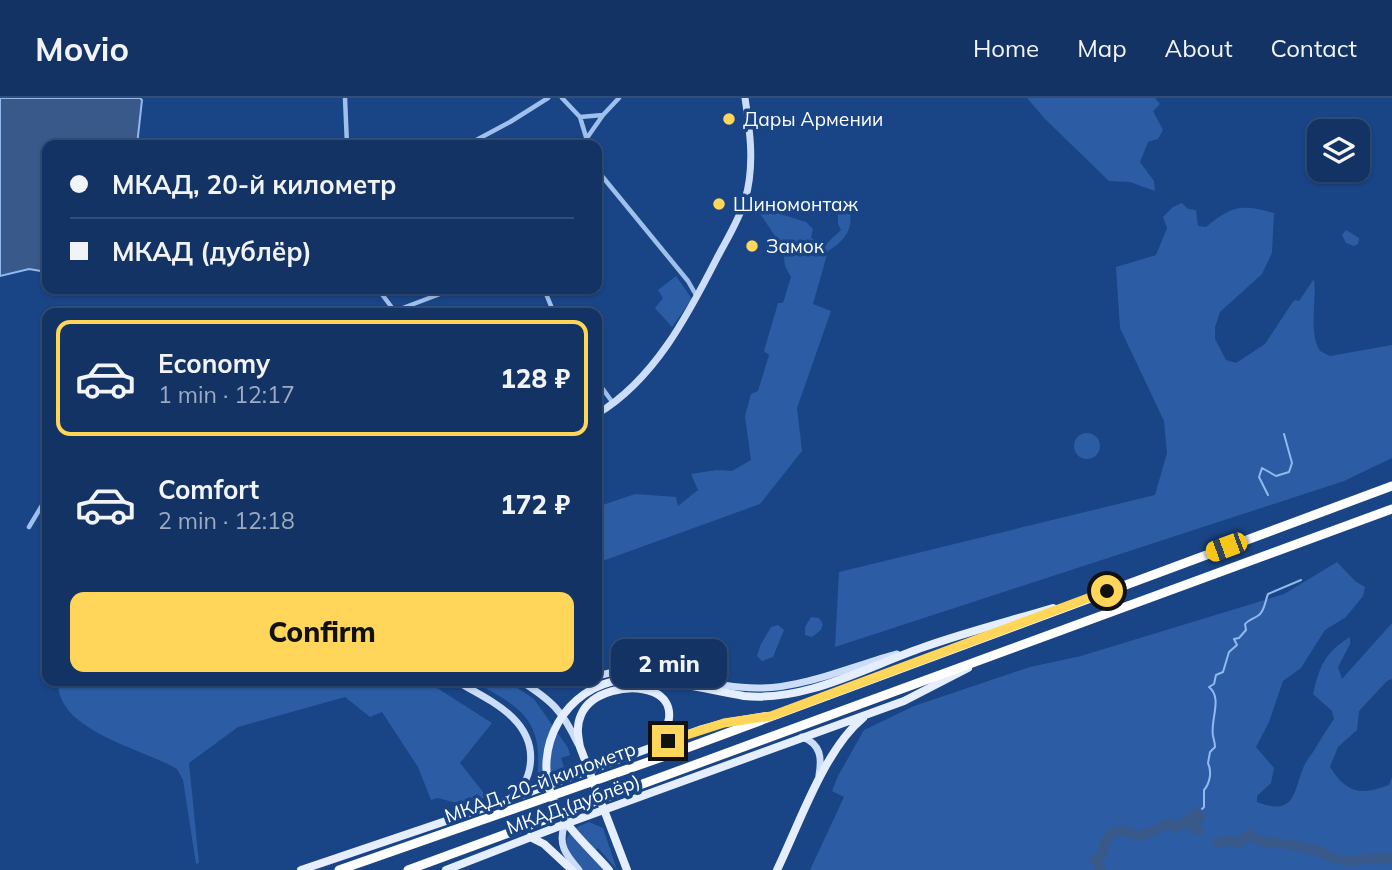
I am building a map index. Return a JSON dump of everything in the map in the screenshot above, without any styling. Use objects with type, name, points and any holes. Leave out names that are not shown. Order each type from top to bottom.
[{"type":"highway","name":"МКАД, 20-й километр","points":[[339,870],[771,716],[1392,486]]},
{"type":"highway","name":"МКАД, 20-й километр","points":[[408,870],[1392,509]]},
{"type":"main road","points":[[609,870],[567,823],[552,798],[546,774],[548,748],[557,723],[579,698],[612,682],[641,680],[744,696],[770,697],[809,690],[923,647],[1083,599]]},
{"type":"main road","name":"МКАД (дублёр)","points":[[446,870],[802,736],[904,701],[983,660]]},
{"type":"main road","points":[[627,870],[580,747],[578,725],[584,708],[603,695],[635,689],[659,695],[666,703],[669,725],[662,737],[643,750]]},
{"type":"main road","points":[[778,870],[817,784],[847,734],[867,715]]},
{"type":"main road","name":"МКАД (дублёр)","points":[[301,870],[724,723],[771,716]]},
{"type":"main road","points":[[530,837],[544,844],[572,870]]},
{"type":"street","points":[[345,98],[347,140]]},
{"type":"street","points":[[476,140],[548,98]]},
{"type":"street","points":[[562,98],[580,117],[587,138]]},
{"type":"street","points":[[587,138],[619,98]]},
{"type":"street","points":[[602,411],[634,386],[666,345],[697,297],[735,225],[745,199],[751,146],[745,98]]},
{"type":"street","points":[[580,117],[603,115]]},
{"type":"street","points":[[602,176],[688,281],[697,297]]},
{"type":"street","points":[[382,294],[392,308]]},
{"type":"street","points":[[400,308],[439,294]]},
{"type":"street","points":[[602,388],[614,404]]},
{"type":"street","points":[[29,527],[42,505]]},
{"type":"street","points":[[602,675],[622,670],[638,670],[743,687],[767,688],[790,685],[923,647]]},
{"type":"street","points":[[465,686],[503,708],[517,720],[524,731],[531,759],[529,772],[519,791],[508,800]]},
{"type":"street","points":[[529,686],[550,700],[567,722],[580,747]]},
{"type":"street","points":[[802,736],[813,742],[821,756],[817,784]]},
{"type":"street","points":[[565,824],[561,844],[579,870]]},
{"type":"shaded area","points":[[0,98],[140,98],[142,100],[138,140],[42,140],[42,271],[29,269],[0,276]]},
{"type":"shaded area","points":[[1027,98],[1155,98],[1160,104],[1153,111],[1163,130],[1158,139],[1148,142],[1140,162],[1154,181],[1155,191],[1130,182],[1109,181]]},
{"type":"shaded area","points":[[1182,203],[1188,209],[1196,210],[1198,226],[1206,227],[1223,214],[1238,208],[1254,208],[1274,213],[1272,253],[1262,274],[1220,312],[1215,327],[1215,339],[1226,360],[1236,363],[1265,344],[1292,303],[1299,301],[1314,279],[1314,335],[1320,351],[1330,356],[1392,345],[1392,458],[1344,481],[835,647],[839,572],[1155,495],[1167,453],[1164,421],[1120,328],[1116,267],[1156,255],[1167,228],[1163,217],[1173,207]]},
{"type":"shaded area","points":[[755,206],[806,222],[813,229],[811,238],[824,246],[841,230],[838,224],[838,206],[850,211],[849,230],[839,243],[828,251],[813,304],[831,311],[797,408],[802,451],[760,504],[602,561],[602,505],[635,494],[676,497],[678,506],[698,490],[691,474],[732,471],[751,460],[745,416],[751,394],[758,391],[769,355],[764,351],[778,303],[783,303],[791,277],[785,266],[783,248]]},
{"type":"shaded area","points":[[1346,230],[1359,238],[1358,244],[1354,246],[1346,243],[1342,235]]},
{"type":"shaded area","points":[[676,276],[692,299],[672,327],[655,308],[663,298],[658,290]]},
{"type":"shaded area","points":[[1087,433],[1096,437],[1100,446],[1096,455],[1087,459],[1078,455],[1074,446],[1078,437]]},
{"type":"shaded area","points":[[1337,562],[1355,581],[1365,587],[1363,596],[1346,617],[1325,630],[1301,668],[1283,681],[1269,722],[1256,747],[1274,768],[1271,783],[1257,796],[1257,802],[1279,806],[1291,799],[1305,764],[1334,719],[1332,711],[1313,694],[1324,661],[1350,637],[1350,644],[1338,667],[1342,679],[1392,623],[1392,679],[1359,711],[1357,730],[1338,747],[1330,767],[1342,782],[1355,790],[1370,790],[1389,785],[1392,777],[1392,870],[810,870],[844,797],[832,791],[864,730],[914,706],[1030,667],[1081,656],[1284,594]]},
{"type":"shaded area","points":[[811,617],[819,618],[823,624],[821,630],[812,637],[805,635],[805,627]]},
{"type":"shaded area","points":[[778,625],[784,630],[773,657],[762,661],[757,656],[760,646],[771,627]]},
{"type":"shaded area","points":[[59,686],[434,686],[492,723],[460,763],[487,797],[460,804],[438,798],[431,800],[418,767],[382,712],[370,717],[345,697],[238,727],[189,763],[199,863],[196,864],[183,780],[177,769],[86,725],[71,713],[61,698]]},
{"type":"shaded area","points":[[481,686],[514,686],[534,699],[568,748],[570,755],[561,758],[566,773],[574,772],[539,784],[537,782],[537,744],[533,730],[526,718],[505,700]]},
{"type":"shaded area","points":[[589,822],[603,828],[617,870],[598,848],[590,854],[604,870],[583,870],[571,855],[566,843],[568,837],[578,827]]},
{"type":"waterway","points":[[1268,495],[1259,477],[1262,468],[1276,476],[1289,472],[1292,463],[1284,434]]},
{"type":"waterway","points":[[1198,813],[1204,807],[1204,790],[1210,777],[1210,752],[1215,747],[1215,697],[1209,687],[1214,684],[1216,675],[1223,672],[1229,652],[1237,645],[1234,639],[1239,638],[1246,630],[1247,622],[1261,613],[1268,594],[1301,580]]},
{"type":"waterway","points":[[1102,870],[1094,860],[1103,855],[1104,844],[1112,832],[1124,831],[1142,836],[1170,823],[1176,828],[1198,813],[1201,817],[1189,825],[1199,831]]},
{"type":"waterway","points":[[1218,843],[1227,840],[1238,843],[1250,834],[1260,841],[1320,850],[1336,859],[1392,859]]},
{"type":"place","name":"Дары Армении","points":[[729,119]]},
{"type":"place","name":"Шиномонтаж","points":[[719,204]]},
{"type":"place","name":"Замок","points":[[752,246]]},
{"type":"route","points":[[668,741],[724,723],[771,716],[1107,591]]}]
